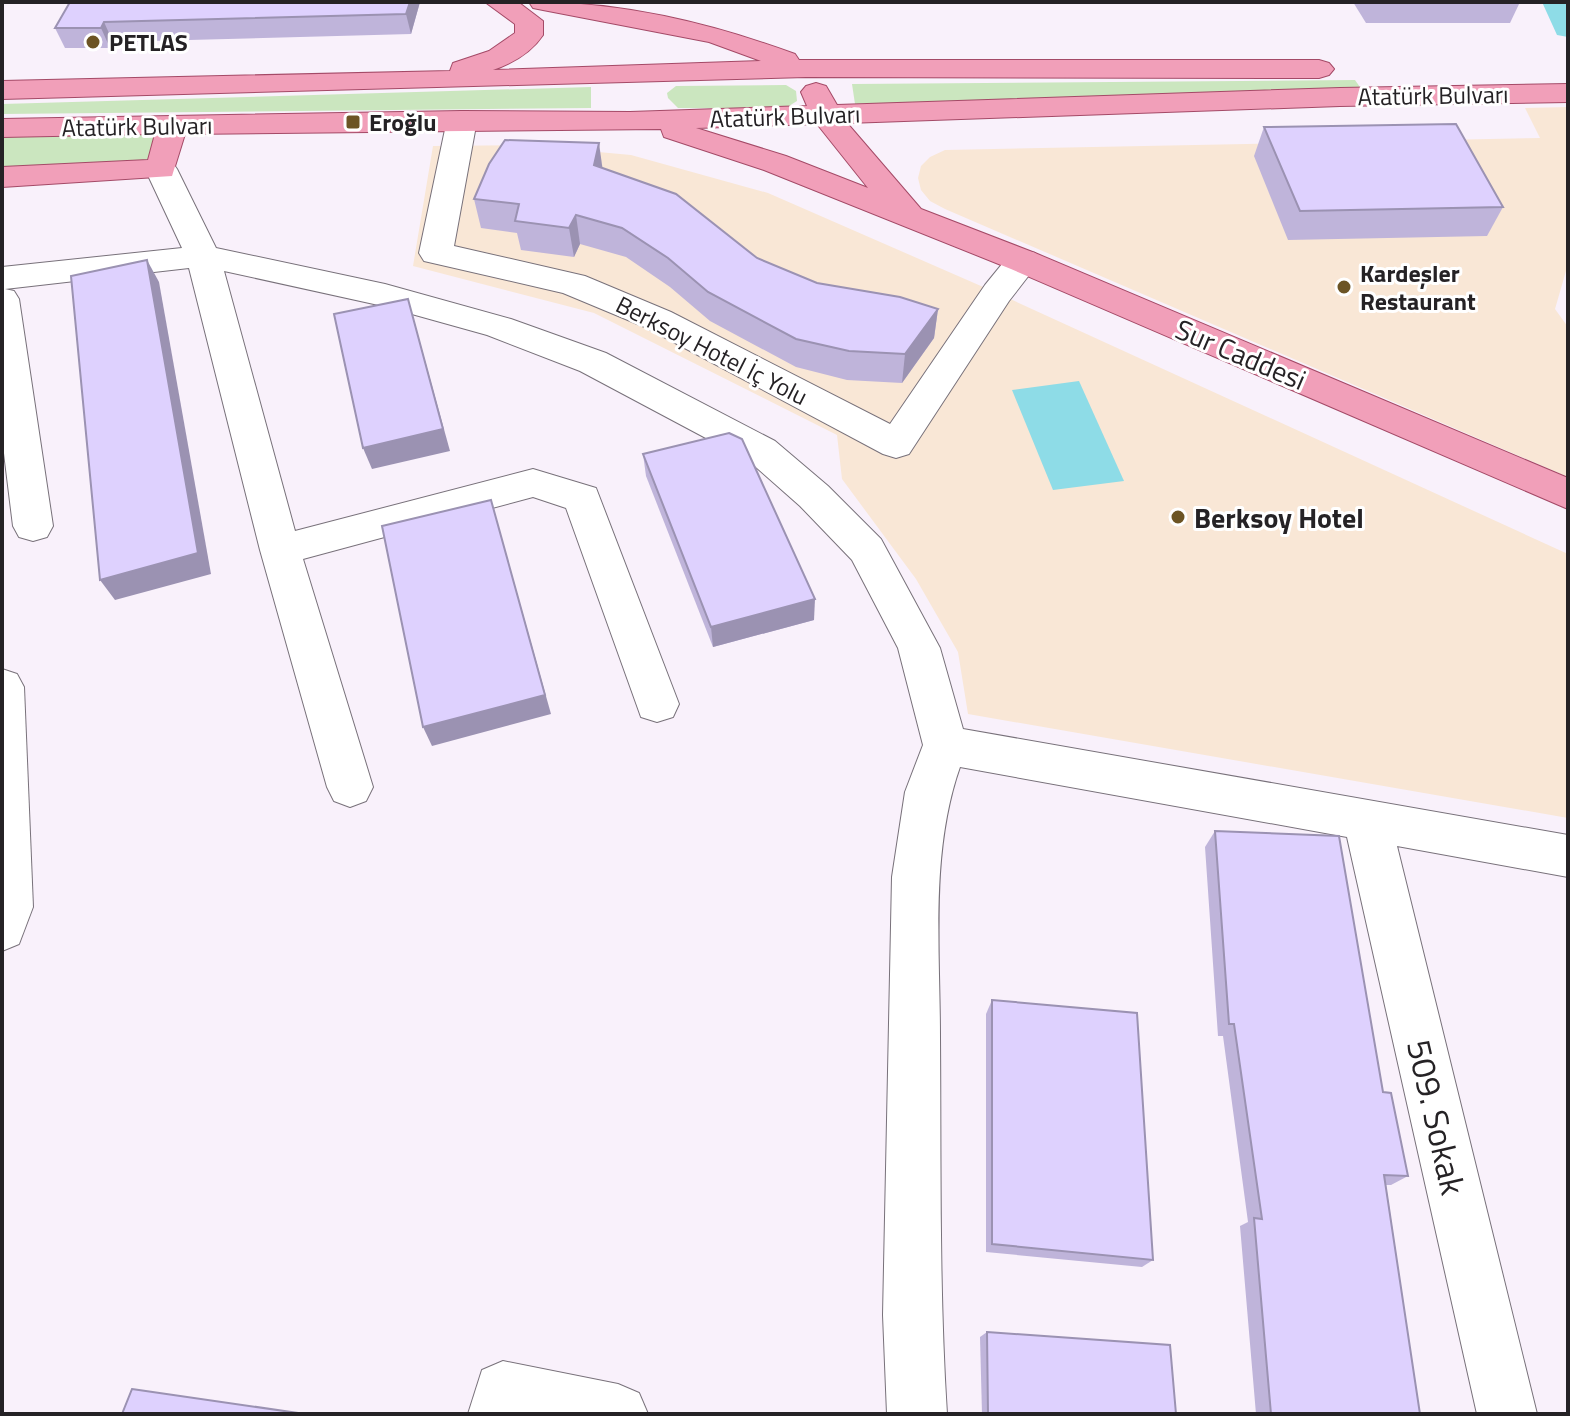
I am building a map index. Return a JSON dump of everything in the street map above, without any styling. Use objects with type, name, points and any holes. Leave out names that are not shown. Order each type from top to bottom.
[{"type":"main road","points":[[386,82],[466,68],[502,57],[520,45],[529,35],[529,21],[499,2]]},
{"type":"main road","points":[[516,2],[614,40],[626,55],[632,75],[630,121]]},
{"type":"main road","points":[[543,2],[716,35],[806,68]]},
{"type":"main road","name":"Atatürk Bulvarı","points":[[2,90],[386,82],[806,68],[1377,69],[1568,65]]},
{"type":"main road","name":"Sur Caddesi","points":[[806,68],[824,114],[851,152],[913,217]]},
{"type":"main road","name":"Atatürk Bulvarı","points":[[2,128],[462,120],[630,121],[1340,97],[1568,93]]},
{"type":"main road","name":"Sur Caddesi","points":[[630,121],[697,135],[913,217],[1568,494]]},
{"type":"main road","points":[[2,177],[161,169],[172,126]]},
{"type":"street","name":"Berksoy Hotel İç Yolu","points":[[462,120],[436,253],[573,284],[659,320],[896,444],[997,293],[1023,261]]},
{"type":"street","points":[[161,169],[203,256],[280,550],[350,787]]},
{"type":"street","points":[[2,278],[203,256],[385,295],[499,327],[593,362],[762,451],[814,496],[867,550],[919,648],[945,745],[928,792],[916,877],[912,1315],[917,1414]]},
{"type":"street","points":[[2,299],[33,526]]},
{"type":"street","points":[[280,550],[533,483],[582,498],[657,704]]},
{"type":"street","points":[[2,687],[9,907],[2,928]]},
{"type":"street","points":[[945,745],[1568,856]]},
{"type":"street","name":"509. Sokak","points":[[1367,821],[1507,1414]]},
{"type":"street","points":[[498,1414],[503,1391],[618,1414]]},
{"type":"shaded area","name":"Kardeşler Restaurant","points":[[1568,107],[1568,264],[1555,309],[1568,327],[1568,477],[945,209],[930,201],[921,190],[918,178],[921,166],[930,157],[945,150],[1540,138],[1525,108]]},
{"type":"shaded area","name":"Berksoy Hotel","points":[[522,145],[631,155],[768,193],[997,293],[1568,554],[1568,818],[968,714],[958,652],[916,579],[842,479],[837,435],[594,313],[413,266],[433,146]]},
{"type":"green space","points":[[1355,80],[1362,90],[855,104],[852,84]]},
{"type":"green space","points":[[786,85],[796,91],[797,101],[784,109],[678,108],[667,93],[676,86]]},
{"type":"green space","points":[[591,87],[591,108],[2,114],[2,104]]},
{"type":"green space","points":[[172,126],[161,169],[2,177],[2,128]]},
{"type":"water","points":[[1079,381],[1124,481],[1053,490],[1012,390]]},
{"type":"building","points":[[70,2],[410,2],[406,14],[104,22],[101,28],[55,28]]},
{"type":"building","points":[[1456,124],[1503,207],[1300,211],[1264,127]]},
{"type":"building","points":[[505,140],[599,143],[594,165],[676,194],[757,258],[817,283],[900,297],[938,309],[905,354],[849,351],[796,339],[708,292],[668,258],[622,228],[576,215],[569,228],[515,221],[519,204],[474,199],[489,164]]},
{"type":"building","points":[[147,260],[198,553],[100,580],[71,276]]},
{"type":"building","points":[[408,299],[443,429],[363,448],[334,314]]},
{"type":"building","points":[[729,433],[742,439],[815,599],[711,627],[643,454]]},
{"type":"building","points":[[491,500],[545,695],[423,727],[382,526]]},
{"type":"building","points":[[1215,831],[1339,836],[1383,1092],[1391,1093],[1408,1176],[1384,1175],[1420,1414],[1271,1414],[1254,1218],[1262,1219],[1234,1024],[1229,1024]]},
{"type":"building","points":[[992,1000],[1137,1013],[1153,1260],[992,1244]]},
{"type":"building","points":[[987,1332],[1170,1345],[1176,1414],[988,1414]]},
{"type":"building","points":[[132,1389],[305,1414],[122,1414]]},
{"type":"waterway","points":[[1557,2],[1568,28]]},
{"type":"place","name":"PETLAS","points":[[93,42]]},
{"type":"place","name":"Eroğlu","points":[[353,122]]},
{"type":"place","name":"Kardeşler Restaurant","points":[[1344,287]]},
{"type":"place","name":"Berksoy Hotel","points":[[1178,517]]}]
